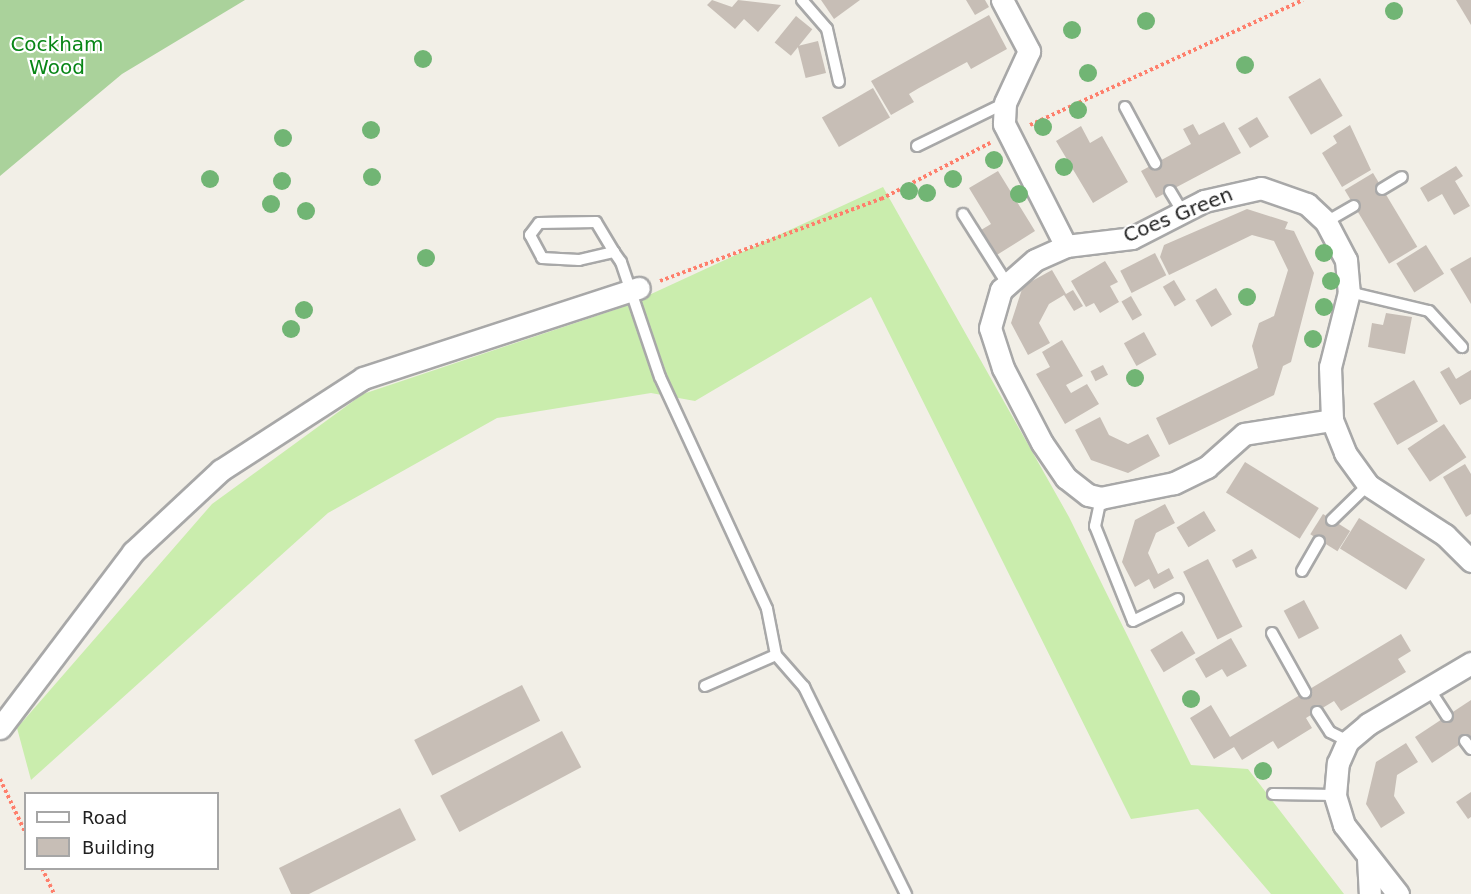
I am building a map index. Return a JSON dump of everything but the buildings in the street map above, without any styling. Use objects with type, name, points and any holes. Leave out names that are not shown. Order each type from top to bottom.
[{"type":"street","points":[[1002,0],[1029,51],[1005,103],[1008,135],[1066,246]]},
{"type":"street","name":"Coes Green","points":[[1006,282],[1066,246],[1132,237],[1226,193],[1261,188],[1307,204],[1326,222],[1346,260],[1349,292],[1330,367],[1332,420],[1345,453],[1368,485],[1467,550]]},
{"type":"street","points":[[1006,282],[990,328],[1007,377],[1066,478],[1101,498],[1190,478],[1258,428],[1332,420]]},
{"type":"street","points":[[0,728],[133,552],[221,470],[363,378],[634,290]]},
{"type":"street","points":[[1398,894],[1344,825],[1335,795],[1338,763],[1348,741],[1471,663]]},
{"type":"street","points":[[1368,858],[1370,894]]},
{"type":"lane","points":[[802,0],[827,28],[839,82]]},
{"type":"lane","points":[[916,146],[1005,103]]},
{"type":"lane","points":[[1125,107],[1155,163]]},
{"type":"lane","points":[[1382,189],[1402,177]]},
{"type":"lane","points":[[1170,191],[1182,212]]},
{"type":"lane","points":[[1326,222],[1354,206]]},
{"type":"lane","points":[[963,214],[1006,282]]},
{"type":"lane","points":[[614,252],[579,260],[542,258],[530,235],[539,223],[596,222],[614,252],[634,290],[660,377],[767,609],[776,655],[804,687],[906,894]]},
{"type":"lane","points":[[1349,292],[1429,310],[1462,346]]},
{"type":"lane","points":[[1332,520],[1368,485]]},
{"type":"lane","points":[[1101,498],[1095,526],[1132,621],[1178,599]]},
{"type":"lane","points":[[1302,571],[1319,541]]},
{"type":"lane","points":[[1272,633],[1305,692]]},
{"type":"lane","points":[[705,686],[776,655]]},
{"type":"lane","points":[[1430,690],[1447,716]]},
{"type":"lane","points":[[1317,712],[1330,732],[1348,741]]},
{"type":"lane","points":[[1273,795],[1335,795]]},
{"type":"path","points":[[634,290],[881,199],[1008,135],[1303,0]]},
{"type":"path","points":[[0,779],[24,830]]},
{"type":"path","points":[[43,870],[54,894]]},
{"type":"green space","name":"Cockham Wood","points":[[0,0],[245,0],[122,74],[0,176]]},
{"type":"green space","points":[[883,187],[1069,517],[1191,765],[1248,769],[1344,894],[1271,894],[1198,809],[1131,819],[871,297],[695,401],[651,393],[497,418],[328,513],[31,780],[17,728],[212,504],[363,394],[623,307]]}]
